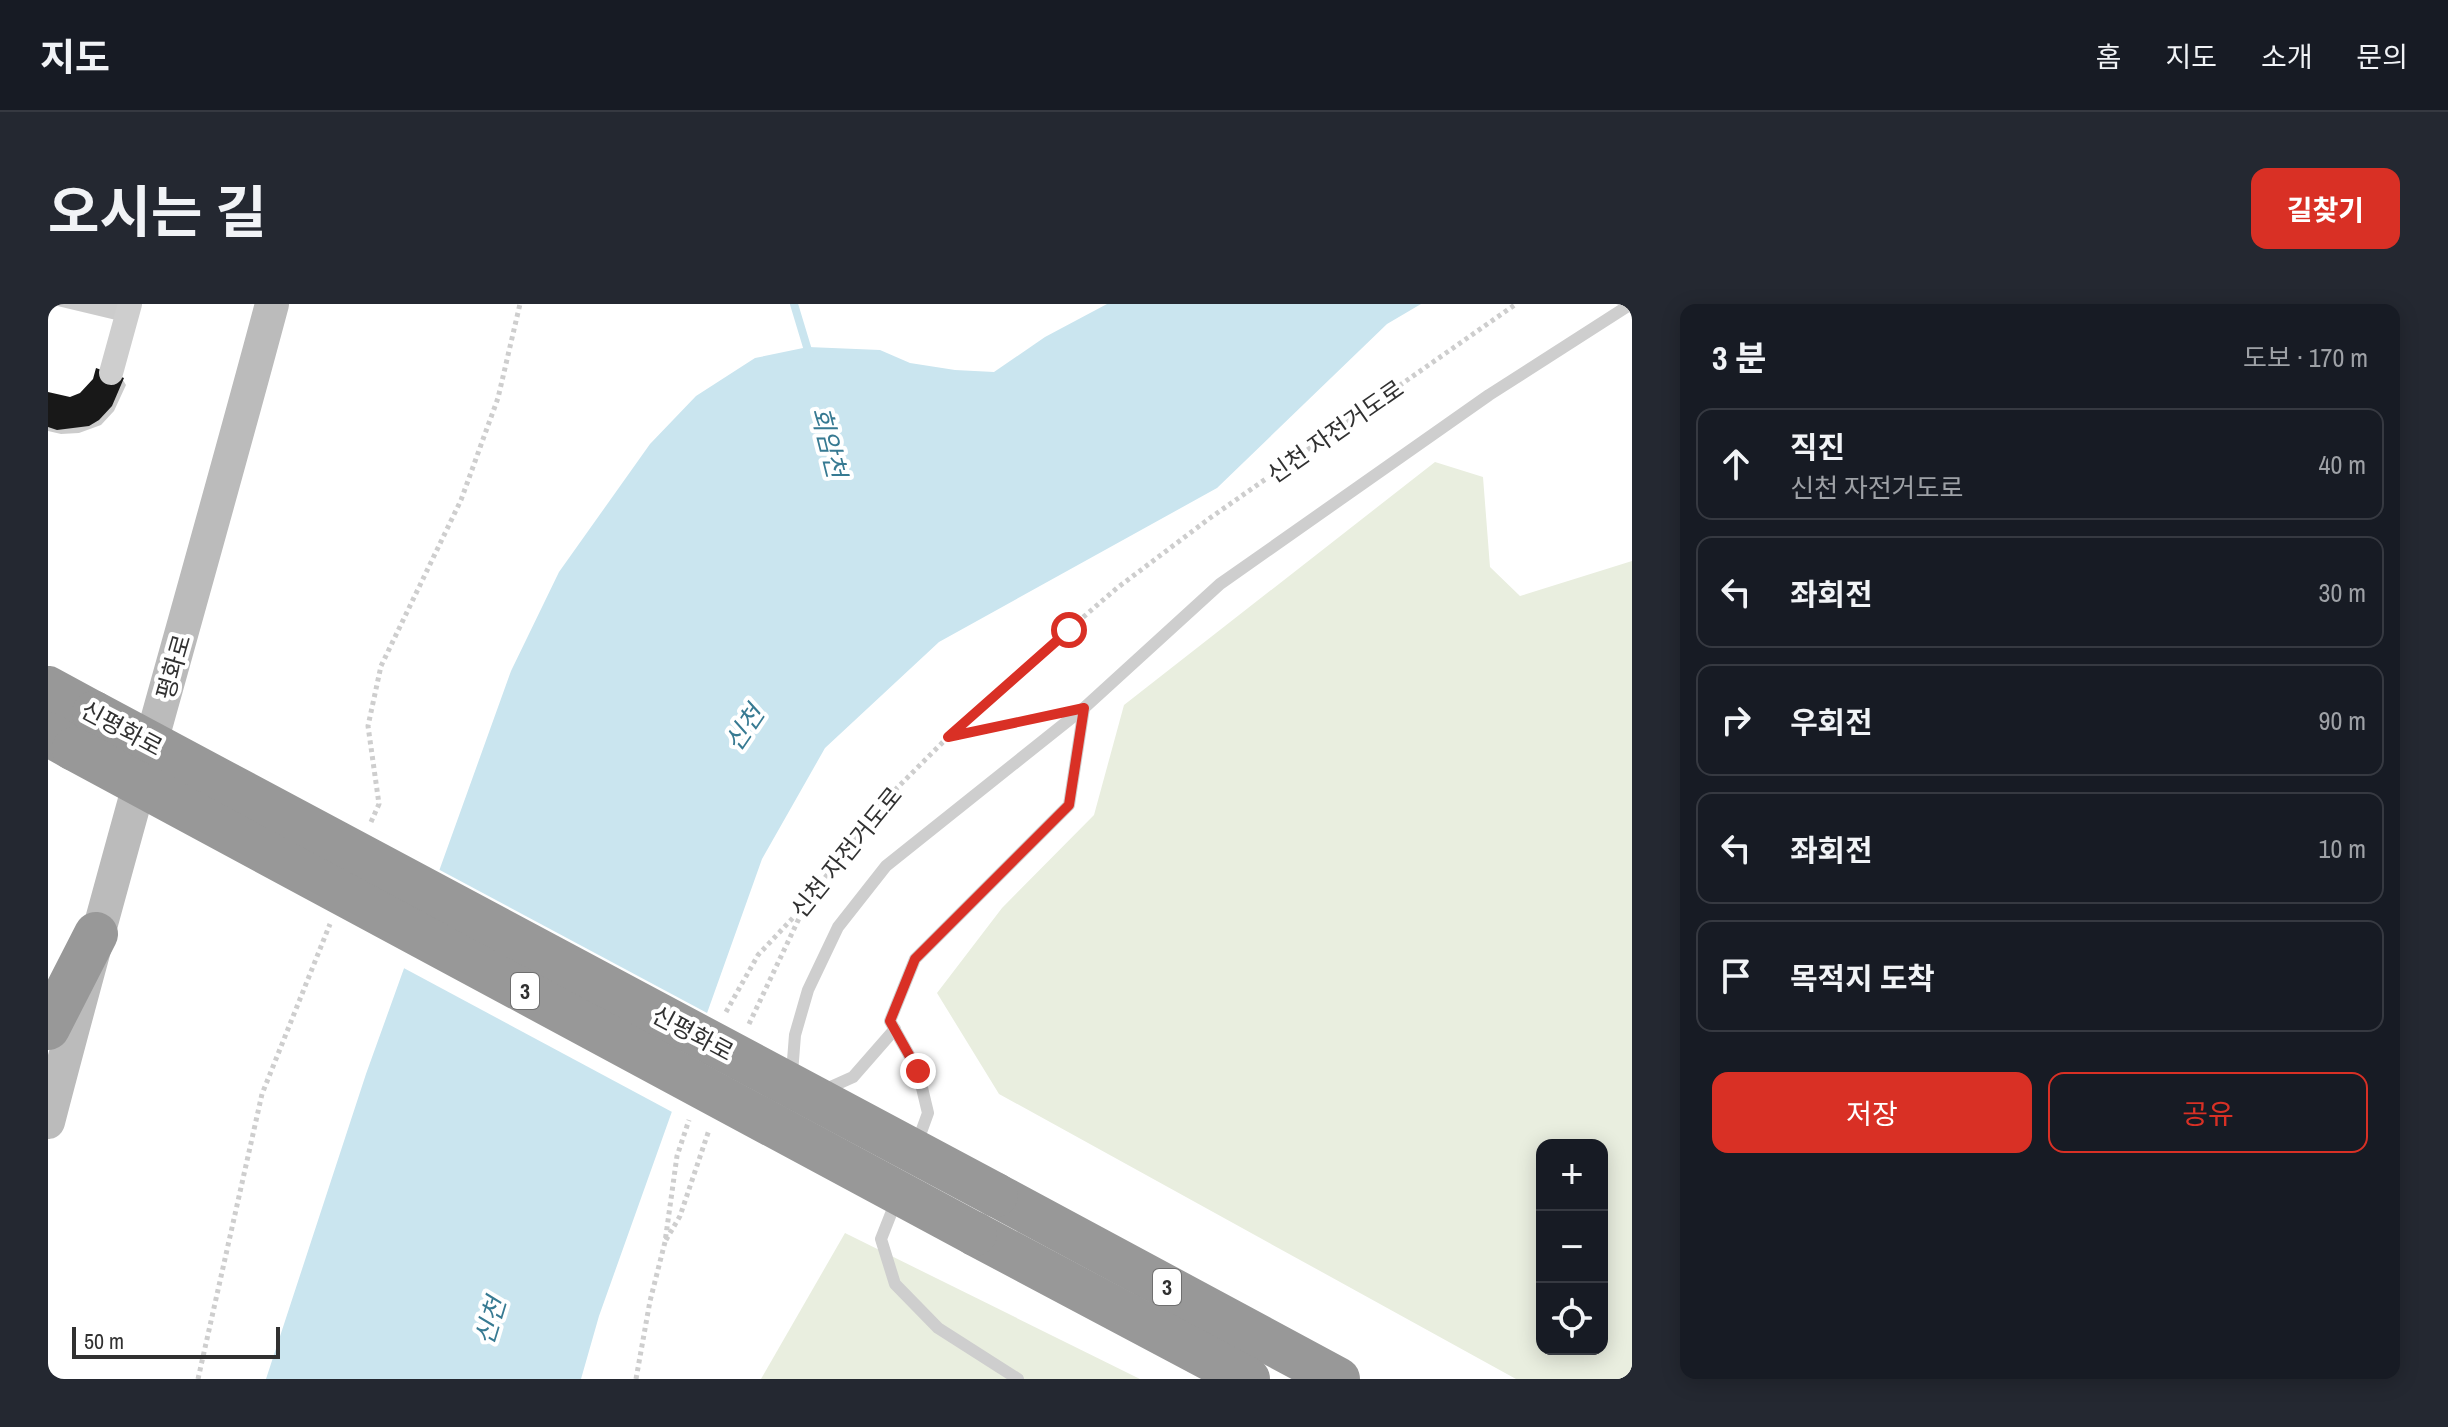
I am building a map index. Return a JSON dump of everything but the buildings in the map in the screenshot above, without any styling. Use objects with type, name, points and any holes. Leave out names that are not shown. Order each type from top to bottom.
[{"type":"highway","name":"신평화로","points":[[48,688],[72,732],[975,1234],[1248,1379]]},
{"type":"highway","name":"신평화로","points":[[72,732],[996,1195],[1338,1379]]},
{"type":"highway","points":[[48,1028],[96,934]]},
{"type":"main road","name":"평화로","points":[[48,1122],[96,934],[211,532],[272,304]]},
{"type":"street","points":[[111,373],[130,304]]},
{"type":"lane","points":[[895,1029],[853,1077],[825,1090],[805,1083],[792,1073],[795,1035],[808,990],[838,927],[886,866],[1084,708],[1220,584],[1489,395],[1631,304]]},
{"type":"lane","points":[[907,1169],[928,1113],[918,1071],[890,1021],[915,959],[1069,805],[1084,708]]},
{"type":"lane","points":[[902,1183],[881,1239],[895,1284],[938,1328],[1018,1379]]},
{"type":"path","name":"신천 자전거도로","points":[[723,1020],[728,1005],[758,955],[805,905],[874,811],[948,737],[1117,588],[1210,518],[1516,304]]},
{"type":"path","points":[[948,737],[1084,708]]},
{"type":"path","points":[[636,1379],[650,1301],[665,1242],[677,1156],[692,1111]]},
{"type":"shaded area","points":[[1435,462],[1483,477],[1490,567],[1520,596],[1632,561],[1632,1379],[1516,1379],[999,1094],[937,993],[1002,908],[1094,815],[1124,705]]},
{"type":"shaded area","points":[[845,1233],[1140,1379],[761,1379]]},
{"type":"water","name":"신천","points":[[1107,304],[1421,304],[1387,324],[1217,488],[939,642],[825,748],[762,859],[599,1316],[581,1379],[266,1379],[366,1074],[511,671],[559,572],[650,444],[696,396],[755,358],[808,347],[880,350],[910,363],[994,372],[1045,337]]},
{"type":"pier","points":[[436,868],[709,1014],[674,1113],[400,966]]},
{"type":"waterway","name":"회암천","points":[[794,304],[810,357]]},
{"type":"route","points":[[918,1071],[890,1021],[915,959],[1069,805],[1084,708],[948,737],[1069,630]]}]
